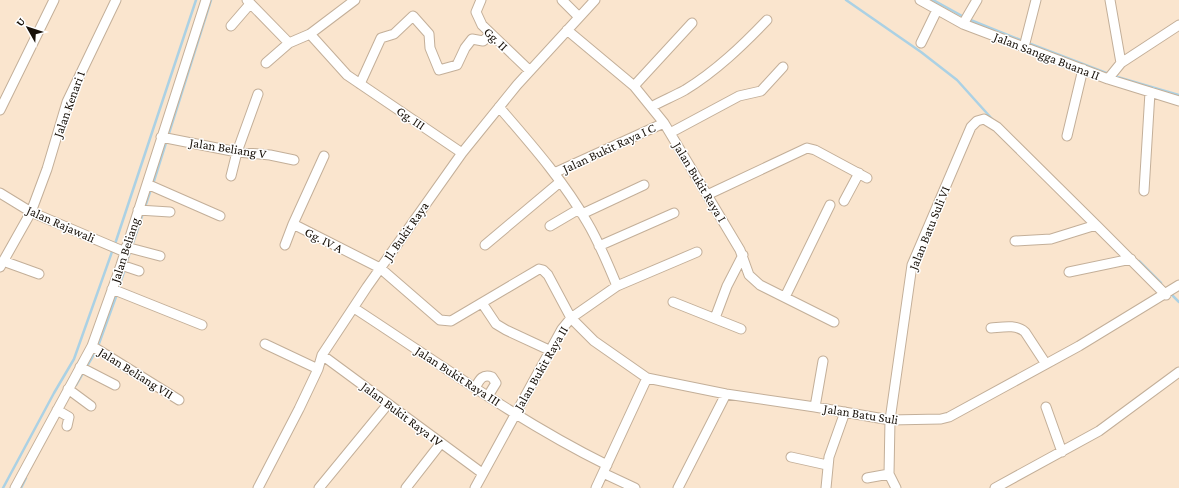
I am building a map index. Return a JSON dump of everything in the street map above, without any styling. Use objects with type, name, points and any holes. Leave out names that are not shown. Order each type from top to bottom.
[{"type":"street","points":[[0,110],[54,0]]},
{"type":"street","name":"Jalan Kenari 1","points":[[2,264],[31,212],[47,169],[67,102],[116,0]]},
{"type":"street","name":"Jalan Beliang","points":[[15,488],[92,346],[121,265],[161,136],[206,0]]},
{"type":"street","points":[[266,64],[289,42],[310,34],[355,0]]},
{"type":"street","name":"Gg. II","points":[[481,0],[477,8],[477,17],[482,26],[530,71]]},
{"type":"street","points":[[562,0],[579,17]]},
{"type":"street","name":"Jl. Bukit Raya","points":[[258,488],[300,409],[318,369],[322,355],[380,268],[462,153],[530,71],[595,0]]},
{"type":"street","name":"Jalan Sangga Buana II","points":[[920,0],[962,24],[1108,79],[1179,101]]},
{"type":"street","points":[[962,24],[977,0]]},
{"type":"street","points":[[1024,47],[1036,0]]},
{"type":"street","points":[[1110,0],[1121,63]]},
{"type":"street","points":[[231,26],[249,2],[289,42]]},
{"type":"street","points":[[921,43],[937,10]]},
{"type":"street","points":[[360,84],[381,38],[394,34],[413,16],[429,34],[430,48],[439,70],[457,65],[465,48],[472,39],[484,41],[491,34]]},
{"type":"street","points":[[651,106],[684,90],[703,78],[736,52],[767,20]]},
{"type":"street","points":[[634,86],[692,23]]},
{"type":"street","points":[[1108,79],[1121,63],[1179,25]]},
{"type":"street","name":"Jalan Bukit Raya I","points":[[567,30],[634,86],[664,122],[743,255],[749,275],[760,285],[834,322]]},
{"type":"street","name":"Gg. III","points":[[310,34],[348,75],[462,153]]},
{"type":"street","points":[[670,133],[739,96],[761,91],[783,67]]},
{"type":"street","points":[[1067,136],[1083,69]]},
{"type":"street","points":[[1144,192],[1150,92]]},
{"type":"street","points":[[231,176],[237,152],[258,94]]},
{"type":"street","points":[[499,107],[554,173],[580,211],[600,246],[616,286]]},
{"type":"street","name":"Jalan Batu Suli VI","points":[[890,474],[890,420],[912,266],[971,126],[977,121],[984,119],[997,127],[1096,225]]},
{"type":"street","name":"Jalan Bukit Raya I C","points":[[554,173],[664,122]]},
{"type":"street","name":"Jalan Beliang V","points":[[161,136],[237,152],[270,155],[294,160]]},
{"type":"street","points":[[707,195],[807,148],[815,150],[863,176],[844,201]]},
{"type":"street","name":"Gg. IV A","points":[[324,156],[293,224],[380,268],[440,320],[451,321],[482,303]]},
{"type":"street","points":[[485,245],[560,182]]},
{"type":"street","points":[[147,184],[220,216]]},
{"type":"street","points":[[550,226],[580,211],[644,185]]},
{"type":"street","name":"Jalan Rajawali","points":[[0,193],[31,212],[125,249],[160,256]]},
{"type":"street","points":[[785,297],[830,205]]},
{"type":"street","points":[[138,210],[170,212]]},
{"type":"street","points":[[600,246],[674,213]]},
{"type":"street","points":[[285,245],[293,224]]},
{"type":"street","points":[[1015,241],[1051,239],[1096,225],[1167,294]]},
{"type":"street","name":"Jalan Bukit Raya II","points":[[475,488],[549,350],[571,318],[616,286],[697,252]]},
{"type":"street","points":[[715,318],[727,286],[743,255]]},
{"type":"street","points":[[1069,272],[1131,259]]},
{"type":"street","points":[[2,264],[39,274]]},
{"type":"street","points":[[121,265],[139,271]]},
{"type":"street","name":"Jalan Batu Suli","points":[[482,303],[539,269],[543,270],[548,275],[571,318],[594,341],[646,378],[726,394],[890,420],[941,419],[949,417],[1046,364],[1179,286]]},
{"type":"street","points":[[112,289],[202,325]]},
{"type":"street","points":[[673,302],[741,330]]},
{"type":"street","points":[[482,303],[496,324],[549,350]]},
{"type":"street","name":"Jalan Bukit Raya III","points":[[354,308],[474,388],[569,446],[607,464]]},
{"type":"street","points":[[991,328],[1016,326],[1021,328],[1026,332],[1046,364]]},
{"type":"street","points":[[265,344],[318,369]]},
{"type":"street","name":"Jalan Beliang VII","points":[[92,346],[179,400]]},
{"type":"street","name":"Jalan Bukit Raya IV","points":[[322,355],[482,473]]},
{"type":"street","points":[[815,407],[824,361]]},
{"type":"street","points":[[80,367],[115,385]]},
{"type":"street","points":[[994,488],[1099,431],[1179,372]]},
{"type":"street","points":[[474,388],[481,378],[485,376],[492,377],[496,383],[488,396]]},
{"type":"street","points":[[596,488],[646,378]]},
{"type":"street","points":[[68,389],[91,406]]},
{"type":"street","points":[[678,488],[726,394]]},
{"type":"street","points":[[319,488],[388,404]]},
{"type":"street","points":[[1046,407],[1062,452]]},
{"type":"street","points":[[57,410],[69,417],[67,426]]},
{"type":"street","points":[[826,488],[828,465],[845,412]]},
{"type":"street","points":[[406,488],[441,443]]},
{"type":"street","points":[[791,457],[828,465]]},
{"type":"street","points":[[603,474],[635,488]]},
{"type":"street","points":[[868,478],[890,474],[896,488]]},
{"type":"waterway","points":[[115,244],[196,0]]},
{"type":"waterway","points":[[153,184],[211,0]]},
{"type":"waterway","points":[[846,0],[921,52],[957,80],[993,120]]},
{"type":"waterway","points":[[933,0],[964,17]]},
{"type":"waterway","points":[[968,19],[1023,41]]},
{"type":"waterway","points":[[1028,43],[1109,74]]},
{"type":"waterway","points":[[1114,76],[1179,95]]},
{"type":"waterway","points":[[126,264],[151,189]]},
{"type":"waterway","points":[[3,488],[74,359],[113,249]]},
{"type":"waterway","points":[[1139,261],[1161,283]]},
{"type":"waterway","points":[[118,289],[125,269]]},
{"type":"waterway","points":[[1170,293],[1179,302]]},
{"type":"waterway","points":[[76,385],[97,349],[117,294]]},
{"type":"waterway","points":[[21,488],[26,478]]}]
